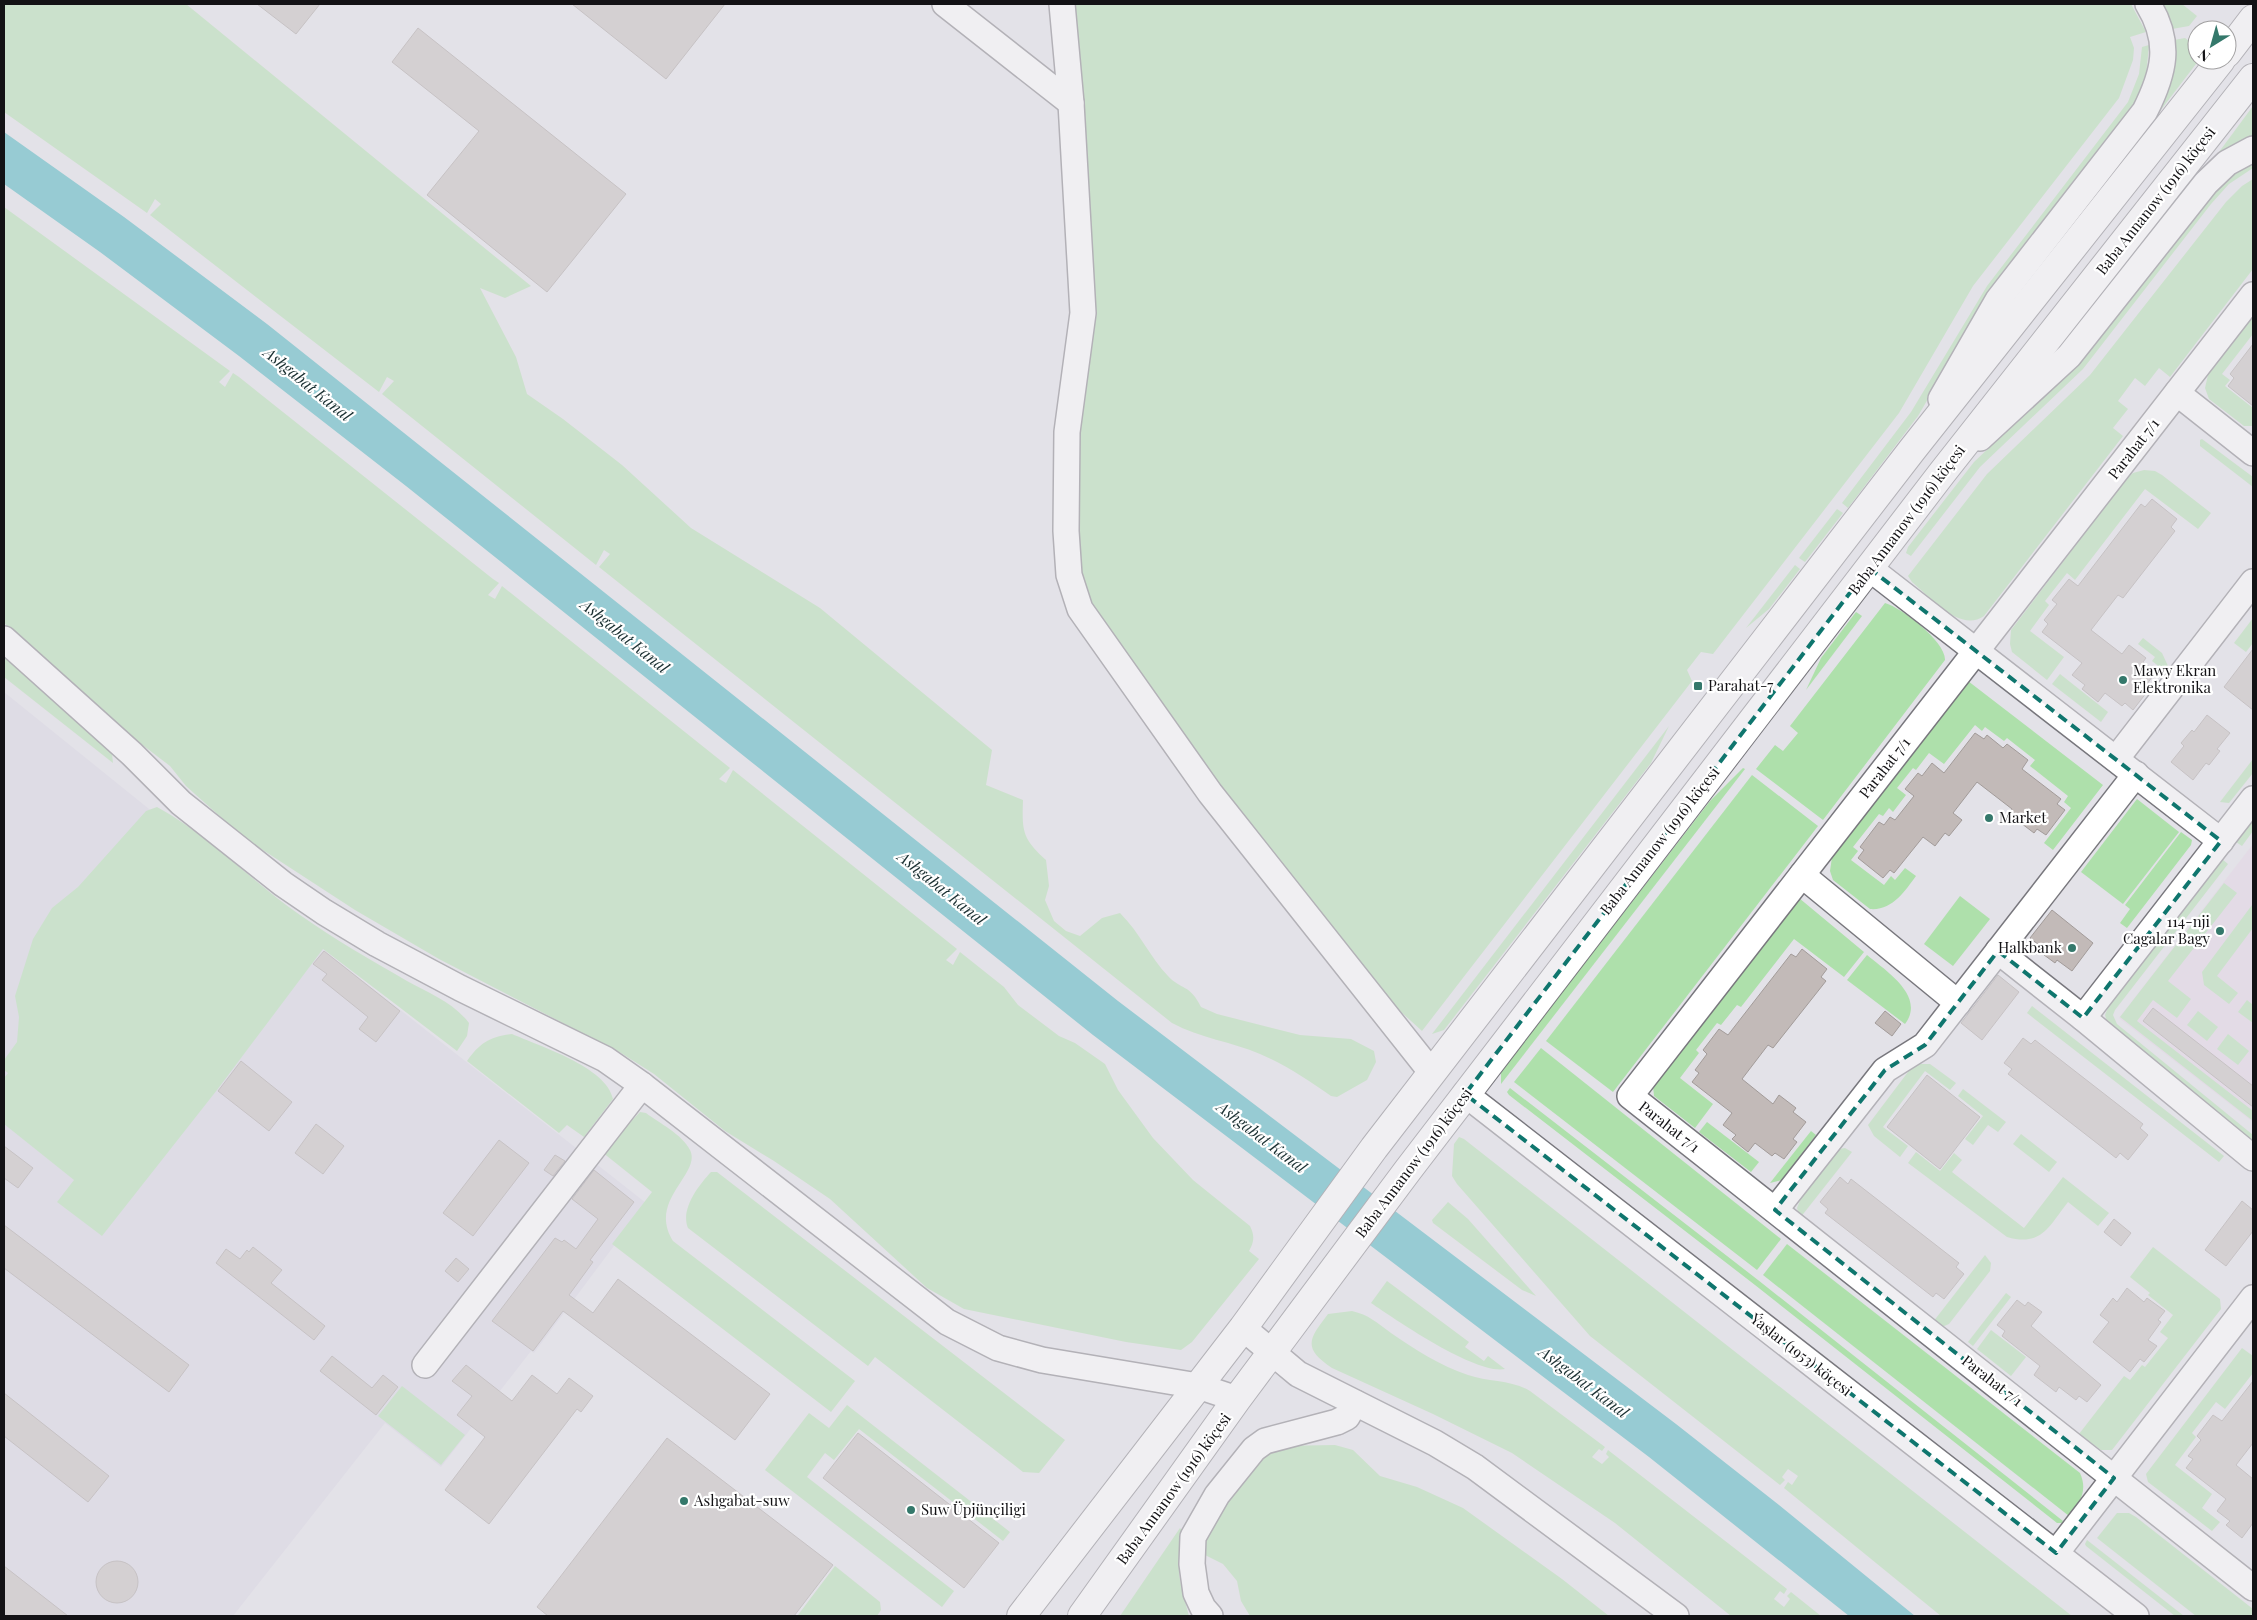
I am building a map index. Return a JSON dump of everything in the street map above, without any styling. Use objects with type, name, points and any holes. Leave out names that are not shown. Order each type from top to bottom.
[{"type":"main road","points":[[2237,41],[2253,21]]},
{"type":"main road","points":[[1021,1616],[1243,1328],[1374,1148],[1912,450],[2213,70]]},
{"type":"main road","name":"Baba Annanow (1916) köçesi","points":[[1082,1616],[1237,1399],[1408,1170],[1942,473],[2253,78]]},
{"type":"street","points":[[944,4],[1071,103]]},
{"type":"street","points":[[1062,4],[1071,103],[1083,313],[1067,432],[1066,531],[1069,575],[1080,609],[1210,793],[1432,1073]]},
{"type":"street","points":[[1912,450],[1998,300],[2145,112],[2160,76],[2164,51],[2158,25],[2148,4]]},
{"type":"street","points":[[1942,473],[2069,356],[2216,171],[2253,149]]},
{"type":"street","name":"Parahat 7/1","points":[[2253,295],[1630,1096],[2253,1588]]},
{"type":"street","points":[[2177,393],[2253,453]]},
{"type":"street","points":[[1869,568],[2221,841]]},
{"type":"street","points":[[2116,759],[2253,582]]},
{"type":"street","points":[[4,639],[132,754],[181,802],[290,888],[324,912],[377,944],[460,988],[605,1060],[642,1085],[947,1322],[998,1348],[1042,1360],[1198,1386],[1237,1399]]},
{"type":"street","points":[[1774,1210],[1885,1070],[1925,1045],[2136,774]]},
{"type":"street","points":[[2083,1018],[2253,799]]},
{"type":"street","points":[[1802,875],[1958,1003]]},
{"type":"street","points":[[1998,952],[2083,1018],[2253,1158]]},
{"type":"street","points":[[425,1365],[642,1085]]},
{"type":"street","name":"Ýaşlar (1953) köçesi","points":[[1466,1094],[2136,1616]]},
{"type":"street","points":[[2056,1554],[2253,1298]]},
{"type":"street","points":[[1243,1328],[1273,1351],[1298,1374],[1435,1443],[1475,1467],[1676,1616]]},
{"type":"street","points":[[1210,1616],[1203,1608],[1196,1593],[1192,1564],[1193,1537],[1217,1495],[1254,1449],[1266,1441],[1337,1422],[1347,1417],[1355,1403]]},
{"type":"highlighted area","points":[[1869,568],[2221,841],[2083,1018],[1998,951],[1925,1045],[1885,1070],[1775,1210],[2114,1478],[2056,1553],[1465,1094]]},
{"type":"shaded area","points":[[4,692],[324,950],[646,1203],[534,1353],[531,1351],[441,1467],[385,1423],[233,1616],[4,1616]]},
{"type":"shaded area","name":"114-nji Cagalar Bagy","points":[[2253,844],[2253,1122],[2119,1018]]},
{"type":"green space","points":[[4,4],[186,4],[531,286],[505,298],[480,288],[516,357],[527,394],[563,419],[622,465],[691,528],[820,608],[992,750],[986,785],[1023,800],[1025,833],[1032,846],[1046,860],[1049,886],[1045,900],[1054,921],[1066,931],[1080,936],[1102,918],[1120,913],[1168,976],[1193,994],[1201,1007],[1217,1014],[1300,1035],[1351,1039],[1374,1051],[1376,1062],[1367,1080],[1337,1097],[1331,1096],[1297,1073],[1270,1058],[1172,1023],[599,567],[610,554],[604,550],[596,565],[382,394],[394,381],[387,377],[379,392],[150,215],[161,204],[155,199],[147,213],[4,112]]},
{"type":"green space","points":[[1073,4],[2131,4],[2146,32],[2130,37],[2134,48],[2133,60],[2119,98],[1973,286],[1899,413],[1713,654],[1701,652],[1687,670],[1692,681],[1422,1031],[1388,1000],[1215,787],[1097,613],[1085,587],[1080,570],[1076,541]]},
{"type":"green space","points":[[2161,4],[2182,4],[2197,16],[2194,20],[2187,20],[2187,26],[2172,29]]},
{"type":"green space","points":[[2185,38],[2187,40],[2187,70],[2191,70],[2157,115],[2172,79],[2175,59],[2174,40]]},
{"type":"green space","points":[[2149,45],[2146,76],[2134,106],[1981,308],[1918,416],[1848,508],[1842,503],[1911,412],[1987,286],[2128,102],[2139,74],[2142,47]]},
{"type":"green space","points":[[2253,106],[2253,135],[2220,154],[2219,152]]},
{"type":"green space","points":[[2253,159],[2253,168],[2229,184],[2211,204],[2083,369],[1980,467],[1911,556],[1906,553],[1908,547],[1974,462],[2068,373],[2223,179]]},
{"type":"green space","points":[[2253,179],[2253,269],[2170,377],[2159,368],[2145,386],[2135,378],[2118,401],[2128,409],[2113,428],[2123,436],[1984,616],[1975,620],[1965,620],[1955,617],[1936,604],[1908,576],[1987,474],[2090,375],[2226,202],[2242,186]]},
{"type":"green space","points":[[4,207],[230,371],[219,382],[225,387],[233,373],[239,377],[499,583],[488,595],[495,599],[502,586],[730,768],[719,779],[726,783],[733,770],[957,949],[946,960],[953,965],[960,952],[1004,987],[1018,1005],[1059,1036],[1075,1043],[1105,1064],[1118,1090],[1153,1138],[1193,1180],[1250,1226],[1253,1233],[1253,1242],[1249,1251],[1259,1259],[1192,1342],[1181,1350],[1126,1342],[964,1309],[927,1288],[830,1199],[725,1131],[654,1074],[621,1053],[439,959],[355,910],[243,837],[186,786],[170,766],[119,727],[4,623]]},
{"type":"green space","points":[[2253,317],[2253,334],[2222,374],[2230,380],[2225,386],[2253,408],[2253,426],[2244,426],[2209,399],[2205,388],[2208,375]]},
{"type":"green space","points":[[2202,439],[2253,477],[2253,487],[2200,446],[2200,440]]},
{"type":"green space","points":[[2144,470],[2155,471],[2162,475],[2211,513],[2198,529],[2145,489],[2075,580],[2067,573],[2045,601],[2049,605],[2030,631],[2064,657],[2047,680],[2012,652],[2010,644],[2011,630],[2128,477],[2133,473]]},
{"type":"green space","points":[[1837,509],[1843,513],[1805,562],[1799,558]]},
{"type":"green space","points":[[1795,565],[1800,569],[1769,609],[1746,628]]},
{"type":"green space","points":[[1885,603],[1902,611],[1931,635],[1938,644],[1945,660],[1823,820],[1756,769],[1775,745],[1783,751],[1798,733],[1790,726]]},
{"type":"green space","points":[[1856,612],[1862,616],[1806,690],[1821,658]]},
{"type":"green space","points":[[2253,618],[2253,643],[2246,652],[2234,643]]},
{"type":"green space","points":[[2143,638],[2162,653],[2168,666],[2166,672],[2152,661],[2155,657],[2138,644]]},
{"type":"green space","points":[[4,655],[99,740],[112,754],[113,763],[4,677]]},
{"type":"green space","points":[[2060,674],[2108,712],[2101,722],[2052,684]]},
{"type":"green space","points":[[1968,681],[2103,785],[2053,850],[2044,843],[2071,808],[2064,802],[2068,796],[2030,766],[2035,760],[2007,738],[2004,741],[1985,727],[1982,731],[1975,725],[1944,764],[1929,753],[1916,770],[1913,768],[1897,788],[1906,795],[1893,812],[1889,808],[1883,816],[1879,814],[1853,847],[1858,851],[1851,860],[1884,885],[1891,876],[1895,880],[1905,868],[1916,876],[1897,899],[1885,907],[1870,909],[1833,880],[1830,871],[1832,857]]},
{"type":"green space","points":[[1669,726],[1651,763],[1444,1030],[1432,1034]]},
{"type":"green space","points":[[2253,759],[2253,773],[2229,803],[2220,802]]},
{"type":"green space","points":[[1743,768],[1745,769],[1501,1084],[1501,1073],[1505,1066],[1710,801]]},
{"type":"green space","points":[[1752,775],[1818,826],[1613,1092],[1546,1041]]},
{"type":"green space","points":[[2137,799],[2179,832],[2123,904],[2081,872]]},
{"type":"green space","points":[[157,807],[195,831],[300,915],[353,949],[433,994],[456,1009],[469,1023],[467,1036],[457,1051],[323,949],[217,1090],[102,1236],[57,1202],[74,1180],[4,1124],[4,1078],[8,1073],[4,1070],[4,1060],[17,1042],[19,1017],[15,996],[33,939],[52,908],[78,887],[146,811]]},
{"type":"green space","points":[[2253,819],[2253,831],[2242,846],[2236,842]]},
{"type":"green space","points":[[2181,832],[2192,840],[2191,845],[2127,928],[2120,923],[2130,909],[2125,905]]},
{"type":"green space","points":[[2222,859],[2228,864],[2113,1015],[2117,1024],[2253,1135],[2253,1145],[2108,1025],[2105,1015],[2109,1005]]},
{"type":"green space","points":[[2224,883],[2237,893],[2168,981],[2191,999],[2177,1018],[2153,1000],[2137,1021],[2253,1111],[2253,1121],[2120,1017]]},
{"type":"green space","points":[[1960,896],[1990,919],[1953,966],[1924,944]]},
{"type":"green space","points":[[1799,898],[1864,952],[1844,977],[1794,939],[1741,1007],[1737,1005],[1721,1025],[1717,1023],[1696,1050],[1699,1053],[1680,1078],[1713,1104],[1695,1128],[1654,1096],[1653,1086]]},
{"type":"green space","points":[[2252,905],[2253,928],[2217,976],[2238,993],[2229,1004],[2204,985],[2202,972]]},
{"type":"green space","points":[[1867,955],[1893,976],[1907,994],[1911,1004],[1910,1014],[1905,1024],[1847,980]]},
{"type":"green space","points":[[2247,1000],[2253,1005],[2253,1023],[2238,1012]]},
{"type":"green space","points":[[2032,1006],[2224,1156],[2219,1162],[2027,1013]]},
{"type":"green space","points":[[2198,1011],[2218,1027],[2207,1041],[2187,1025]]},
{"type":"green space","points":[[512,1034],[554,1051],[586,1068],[608,1088],[613,1099],[584,1137],[567,1125],[559,1133],[467,1061],[481,1045],[491,1039]]},
{"type":"green space","points":[[2228,1034],[2249,1051],[2238,1065],[2217,1049]]},
{"type":"green space","points":[[1541,1048],[1781,1239],[1757,1270],[1514,1082]]},
{"type":"green space","points":[[1917,1064],[1930,1064],[1956,1083],[1950,1090],[1925,1071],[1883,1127],[1908,1146],[1900,1157],[1874,1136],[1868,1125],[1911,1068]]},
{"type":"green space","points":[[1510,1088],[1758,1280],[2063,1521],[2062,1523],[2057,1523],[1755,1285],[1509,1095],[1507,1092]]},
{"type":"green space","points":[[1963,1089],[2006,1122],[1998,1132],[1988,1125],[1973,1145],[1965,1139],[1983,1116],[1958,1096]]},
{"type":"green space","points":[[640,1112],[646,1113],[670,1129],[682,1139],[690,1150],[692,1159],[689,1169],[676,1189],[666,1213],[667,1226],[673,1241],[855,1381],[831,1412],[612,1244],[652,1192],[602,1152]]},
{"type":"green space","points":[[1707,1122],[1759,1162],[1751,1172],[1699,1132]]},
{"type":"green space","points":[[1811,1131],[1816,1135],[1782,1180],[1770,1183]]},
{"type":"green space","points":[[2021,1134],[2057,1162],[2049,1172],[2013,1144]]},
{"type":"green space","points":[[1459,1137],[1464,1139],[2072,1616],[1941,1616],[1784,1488],[1788,1482],[1792,1485],[1798,1476],[1788,1469],[1782,1477],[1785,1480],[1780,1485],[1590,1336],[1457,1184],[1452,1176],[1454,1144]]},
{"type":"green space","points":[[1845,1148],[1852,1152],[1800,1218],[1797,1208],[1801,1198],[1839,1149]]},
{"type":"green space","points":[[1916,1152],[1940,1171],[1954,1153],[1962,1160],[1952,1172],[2024,1228],[2063,1177],[2109,1213],[2098,1226],[2068,1202],[2050,1226],[2037,1237],[2019,1239],[2007,1237],[1908,1163]]},
{"type":"green space","points":[[711,1172],[717,1172],[1065,1440],[1039,1473],[1023,1472],[875,1357],[868,1366],[688,1228],[686,1221],[689,1205],[696,1190]]},
{"type":"green space","points":[[1448,1202],[1468,1219],[1536,1296],[1522,1290],[1433,1223],[1432,1220]]},
{"type":"green space","points":[[1787,1244],[2080,1473],[2083,1485],[2082,1496],[2069,1516],[1763,1275]]},
{"type":"green space","points":[[2153,1247],[2220,1299],[2221,1309],[2112,1450],[2101,1450],[2079,1434],[2124,1376],[2130,1380],[2142,1365],[2145,1367],[2168,1338],[2160,1332],[2173,1315],[2148,1295],[2150,1293],[2130,1277]]},
{"type":"green space","points":[[1985,1255],[1991,1263],[1990,1271],[1949,1324],[1942,1327],[1933,1322]]},
{"type":"green space","points":[[1387,1281],[1469,1342],[1465,1347],[1484,1361],[1488,1356],[1505,1369],[1492,1369],[1475,1364],[1456,1355],[1436,1345],[1371,1303]]},
{"type":"green space","points":[[2006,1293],[2011,1297],[1973,1346],[1968,1342]]},
{"type":"green space","points":[[1352,1311],[1372,1319],[1428,1357],[1448,1367],[1468,1375],[1516,1385],[1530,1391],[1605,1447],[1602,1451],[1599,1449],[1592,1457],[1602,1464],[1609,1457],[1606,1454],[1608,1450],[1787,1589],[1784,1594],[1780,1591],[1774,1599],[1784,1607],[1790,1599],[1787,1596],[1791,1592],[1821,1616],[1731,1616],[1615,1523],[1512,1453],[1433,1414],[1332,1368],[1316,1355],[1312,1343],[1313,1337],[1328,1314]]},
{"type":"green space","points":[[1991,1330],[2026,1357],[2011,1376],[1977,1349]]},
{"type":"green space","points":[[2242,1348],[2253,1356],[2253,1373],[2225,1409],[2216,1402],[2192,1433],[2196,1437],[2175,1465],[2212,1494],[2202,1508],[2220,1522],[2212,1531],[2148,1482],[2146,1474]]},
{"type":"green space","points":[[402,1386],[465,1435],[441,1465],[378,1416]]},
{"type":"green space","points":[[847,1405],[1010,1532],[1003,1541],[859,1429],[834,1460],[825,1453],[807,1477],[954,1591],[942,1607],[765,1470],[809,1413],[829,1428]]},
{"type":"green space","points":[[1335,1445],[1353,1450],[1380,1476],[1417,1487],[1463,1508],[1562,1579],[1609,1616],[1250,1616],[1241,1601],[1237,1581],[1223,1564],[1203,1554],[1202,1542],[1215,1516],[1260,1456],[1276,1446]]},
{"type":"green space","points":[[2117,1513],[2129,1513],[2136,1517],[2253,1609],[2253,1616],[2196,1616],[2097,1538]]},
{"type":"green space","points":[[1180,1528],[1184,1533],[1179,1556],[1179,1575],[1189,1616],[1120,1616]]},
{"type":"green space","points":[[2087,1540],[2184,1616],[2175,1616],[2086,1546]]},
{"type":"green space","points":[[835,1566],[880,1602],[881,1610],[877,1616],[798,1615]]},
{"type":"water","name":"Ashgabat Kanal","points":[[4,132],[124,217],[267,324],[1118,1001],[1676,1424],[1915,1616],[1849,1616],[1649,1457],[1093,1035],[406,486],[239,356],[100,252],[4,184]]},
{"type":"building","points":[[257,4],[320,4],[296,34]]},
{"type":"building","points":[[572,4],[725,4],[666,79]]},
{"type":"building","points":[[418,28],[626,194],[547,292],[427,195],[479,131],[392,62]]},
{"type":"building","points":[[2253,344],[2253,406],[2228,386],[2234,378],[2230,374]]},
{"type":"building","points":[[2152,499],[2177,519],[2171,527],[2175,531],[2123,598],[2118,595],[2091,630],[2122,654],[2129,645],[2146,658],[2143,662],[2156,672],[2143,689],[2147,692],[2133,710],[2125,703],[2122,706],[2105,693],[2098,702],[2082,689],[2085,685],[2072,675],[2082,663],[2042,632],[2048,624],[2044,620],[2057,604],[2052,600],[2069,579],[2078,586],[2141,504],[2145,507]]},
{"type":"building","points":[[2253,649],[2253,710],[2224,687]]},
{"type":"building","points":[[2207,715],[2230,733],[2217,749],[2220,751],[2209,765],[2206,763],[2193,780],[2171,762],[2184,746],[2181,743],[2192,730],[2194,732]]},
{"type":"building","points":[[1975,733],[1984,739],[1987,735],[2003,748],[2007,744],[2028,760],[2022,769],[2061,799],[2057,804],[2065,810],[2046,835],[2037,829],[2034,833],[2009,814],[2012,809],[1977,782],[1953,813],[1962,820],[1949,836],[1945,833],[1935,846],[1923,837],[1894,873],[1890,870],[1883,878],[1858,858],[1864,850],[1860,847],[1879,822],[1884,825],[1890,817],[1895,820],[1914,796],[1905,789],[1918,773],[1922,776],[1932,763],[1944,773]]},
{"type":"building","points":[[2052,910],[2093,943],[2072,971],[2057,960],[2055,963],[2040,952],[2043,948],[2030,938]]},
{"type":"building","points":[[1802,949],[1827,969],[1821,977],[1826,981],[1773,1048],[1768,1045],[1742,1079],[1773,1104],[1779,1095],[1796,1108],[1793,1112],[1806,1122],[1793,1139],[1797,1142],[1784,1159],[1775,1153],[1772,1156],[1755,1143],[1748,1152],[1732,1139],[1736,1135],[1723,1125],[1732,1113],[1692,1082],[1699,1073],[1695,1070],[1707,1054],[1703,1050],[1719,1029],[1728,1035],[1791,954],[1796,957]]},
{"type":"building","points":[[324,951],[400,1011],[376,1042],[359,1029],[368,1017],[322,980],[327,974],[313,964]]},
{"type":"building","points":[[1998,975],[2019,992],[1982,1040],[1961,1023]]},
{"type":"building","points":[[2153,1008],[2253,1086],[2253,1107],[2143,1021]]},
{"type":"building","points":[[1885,1011],[1901,1024],[1892,1036],[1875,1023]]},
{"type":"building","points":[[2023,1038],[2031,1044],[2035,1040],[2143,1124],[2140,1128],[2148,1135],[2128,1160],[2120,1153],[2116,1158],[2008,1074],[2012,1069],[2004,1063]]},
{"type":"building","points":[[241,1061],[292,1102],[269,1131],[218,1091]]},
{"type":"building","points":[[1927,1075],[1980,1117],[1940,1169],[1887,1127]]},
{"type":"building","points":[[316,1124],[344,1146],[323,1174],[295,1153]]},
{"type":"building","points":[[499,1140],[529,1163],[473,1236],[443,1213]]},
{"type":"building","points":[[4,1146],[33,1168],[18,1188],[4,1178]]},
{"type":"building","points":[[555,1155],[565,1161],[553,1176],[544,1170]]},
{"type":"building","points":[[594,1170],[634,1202],[590,1260],[593,1262],[569,1295],[593,1313],[618,1279],[770,1394],[735,1440],[563,1311],[533,1351],[492,1321],[555,1238],[562,1242],[564,1240],[576,1249],[598,1219],[572,1199]]},
{"type":"building","points":[[1840,1177],[1848,1184],[1851,1179],[1959,1263],[1956,1267],[1964,1274],[1944,1299],[1936,1293],[1933,1297],[1825,1213],[1828,1209],[1820,1202]]},
{"type":"building","points":[[2242,1201],[2253,1210],[2253,1231],[2226,1266],[2205,1250]]},
{"type":"building","points":[[2114,1219],[2131,1233],[2121,1246],[2104,1232]]},
{"type":"building","points":[[4,1225],[189,1365],[169,1392],[4,1268]]},
{"type":"building","points":[[253,1247],[282,1270],[271,1283],[325,1326],[314,1340],[216,1263],[226,1249],[240,1259],[247,1250],[249,1252]]},
{"type":"building","points":[[456,1258],[469,1269],[458,1282],[445,1271]]},
{"type":"building","points":[[2127,1288],[2144,1302],[2147,1298],[2165,1311],[2158,1320],[2161,1322],[2148,1340],[2157,1346],[2144,1362],[2140,1359],[2130,1372],[2093,1342],[2109,1322],[2100,1315],[2113,1298],[2117,1302]]},
{"type":"building","points":[[2017,1300],[2025,1306],[2028,1302],[2042,1312],[2031,1326],[2101,1385],[2087,1402],[2079,1396],[2076,1400],[2059,1387],[2056,1392],[2034,1375],[2040,1366],[2002,1336],[2005,1331],[1997,1325]]},
{"type":"building","points":[[332,1356],[372,1388],[383,1375],[398,1387],[376,1415],[320,1371]]},
{"type":"building","points":[[466,1365],[512,1401],[532,1375],[557,1394],[569,1378],[593,1396],[581,1412],[577,1409],[489,1524],[445,1490],[485,1437],[457,1415],[472,1396],[452,1381]]},
{"type":"building","points":[[2253,1381],[2253,1443],[2236,1465],[2253,1479],[2253,1523],[2242,1538],[2226,1525],[2230,1521],[2217,1511],[2226,1499],[2186,1468],[2193,1459],[2188,1456],[2201,1440],[2197,1436],[2213,1415],[2222,1421]]},
{"type":"building","points":[[4,1393],[109,1476],[88,1502],[4,1436]]},
{"type":"building","name":"Suw Üpjünçiligi","points":[[858,1433],[999,1543],[964,1588],[823,1478]]},
{"type":"building","name":"Ashgabat-suw","points":[[667,1438],[833,1565],[794,1616],[548,1616],[537,1607]]},
{"type":"building","points":[[117,1561],[132,1567],[138,1582],[132,1597],[117,1603],[102,1597],[96,1582],[102,1567]]},
{"type":"building","points":[[4,1566],[68,1616],[4,1616]]},
{"type":"place","name":"Mawy Ekran Elektronika","points":[[2123,680]]},
{"type":"place","name":"Parahat-7","points":[[1698,686]]},
{"type":"place","name":"Market","points":[[1989,818]]},
{"type":"place","name":"114-nji Cagalar Bagy","points":[[2220,931]]},
{"type":"place","name":"Halkbank","points":[[2072,948]]},
{"type":"place","name":"Ashgabat-suw","points":[[684,1501]]},
{"type":"place","name":"Suw Üpjünçiligi","points":[[911,1510]]}]
